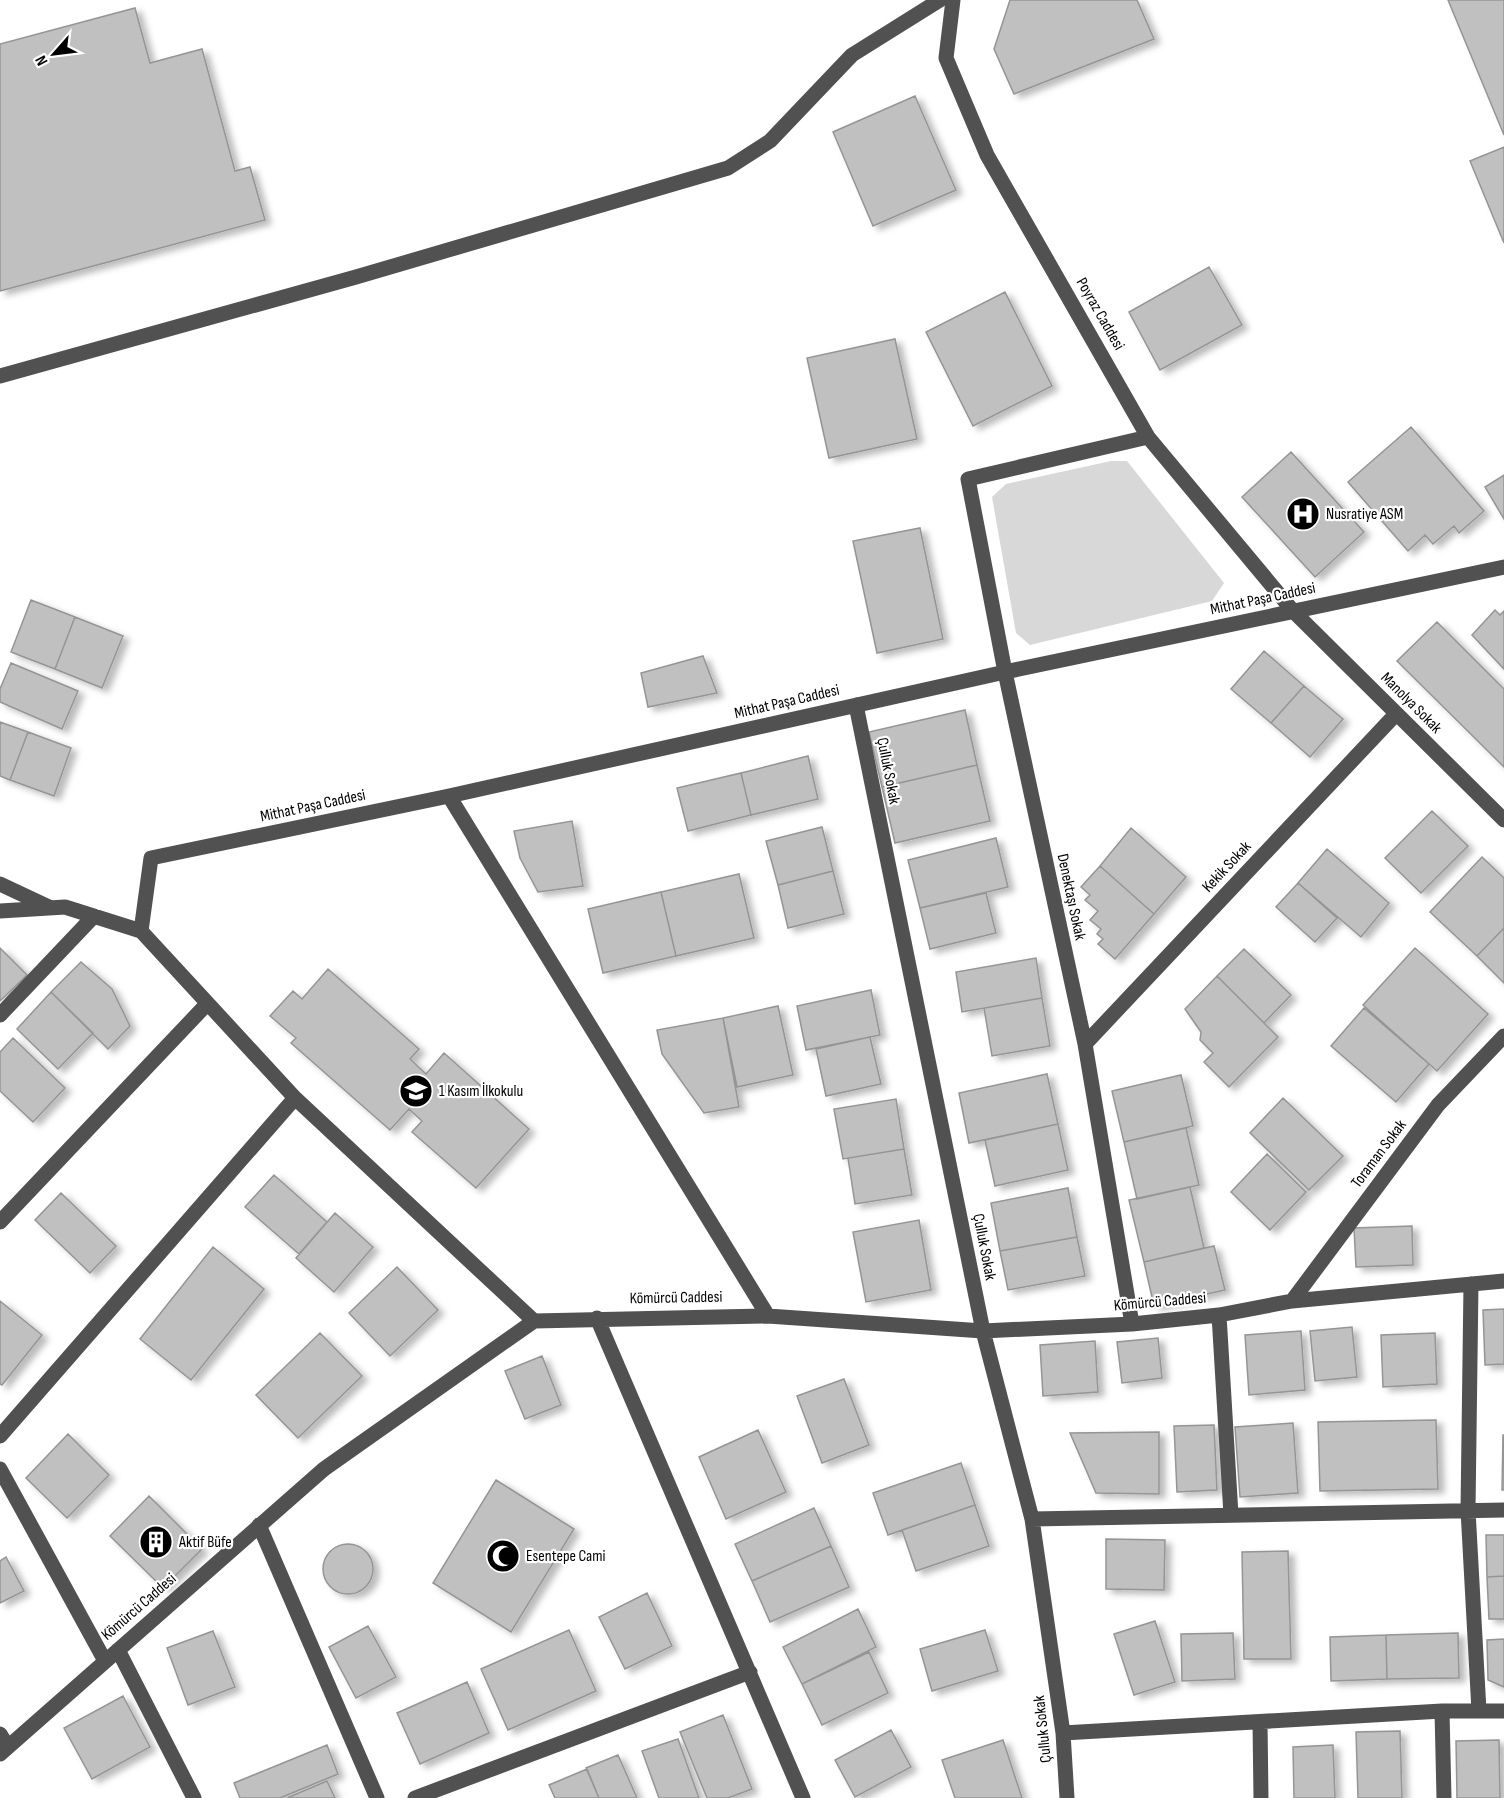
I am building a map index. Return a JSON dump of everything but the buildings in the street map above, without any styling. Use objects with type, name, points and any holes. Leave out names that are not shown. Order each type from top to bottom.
[{"type":"street","points":[[0,376],[356,277],[728,168],[770,141],[852,56],[940,0]]},
{"type":"street","name":"Poyraz Caddesi","points":[[953,0],[946,58],[987,155],[1148,437],[1293,611]]},
{"type":"street","name":"Denektaşı Sokak","points":[[1132,1324],[1084,1044],[1005,672],[968,479],[1148,437]]},
{"type":"street","name":"Mithat Paşa Caddesi","points":[[141,931],[151,858],[449,796],[1005,672],[1504,567]]},
{"type":"street","name":"Manolya Sokak","points":[[1293,611],[1504,820]]},
{"type":"street","name":"Çulluk Sokak","points":[[856,705],[983,1331],[1032,1519],[1063,1733],[1067,1798]]},
{"type":"street","name":"Kekik Sokak","points":[[1084,1044],[1396,714]]},
{"type":"street","points":[[449,796],[768,1316]]},
{"type":"street","points":[[0,884],[52,908]]},
{"type":"street","points":[[0,911],[65,907],[141,931],[295,1098],[534,1321]]},
{"type":"street","points":[[0,1015],[94,916]]},
{"type":"street","points":[[0,1222],[207,1005]]},
{"type":"street","name":"Toraman Sokak","points":[[1292,1302],[1438,1106],[1504,1036]]},
{"type":"street","points":[[0,1436],[295,1098]]},
{"type":"street","name":"Kömürcü Caddesi","points":[[3,1745],[118,1650],[324,1469],[534,1321],[768,1316],[983,1331],[1132,1324],[1219,1315],[1292,1302],[1504,1281]]},
{"type":"street","points":[[1471,1284],[1468,1510],[1479,1712]]},
{"type":"street","points":[[1219,1315],[1231,1515]]},
{"type":"street","points":[[597,1318],[803,1798]]},
{"type":"street","points":[[0,1469],[105,1661]]},
{"type":"street","points":[[1032,1519],[1504,1510]]},
{"type":"street","points":[[259,1525],[377,1798]]},
{"type":"street","points":[[118,1650],[194,1798]]},
{"type":"street","points":[[415,1798],[750,1672]]},
{"type":"street","points":[[1442,1711],[1444,1798]]},
{"type":"street","points":[[1063,1733],[1442,1711],[1504,1712]]},
{"type":"street","points":[[1260,1722],[1261,1798]]},
{"type":"shaded area","points":[[1111,461],[1127,461],[1224,583],[1212,601],[1030,645],[1016,633],[992,497],[1006,484]]},
{"type":"place","name":"Nusratiye ASM","points":[[1303,514]]},
{"type":"place","name":"1 Kasım İlkokulu","points":[[416,1091]]},
{"type":"place","name":"Aktif Büfe","points":[[156,1542]]},
{"type":"place","name":"Esentepe Cami","points":[[503,1556]]}]
